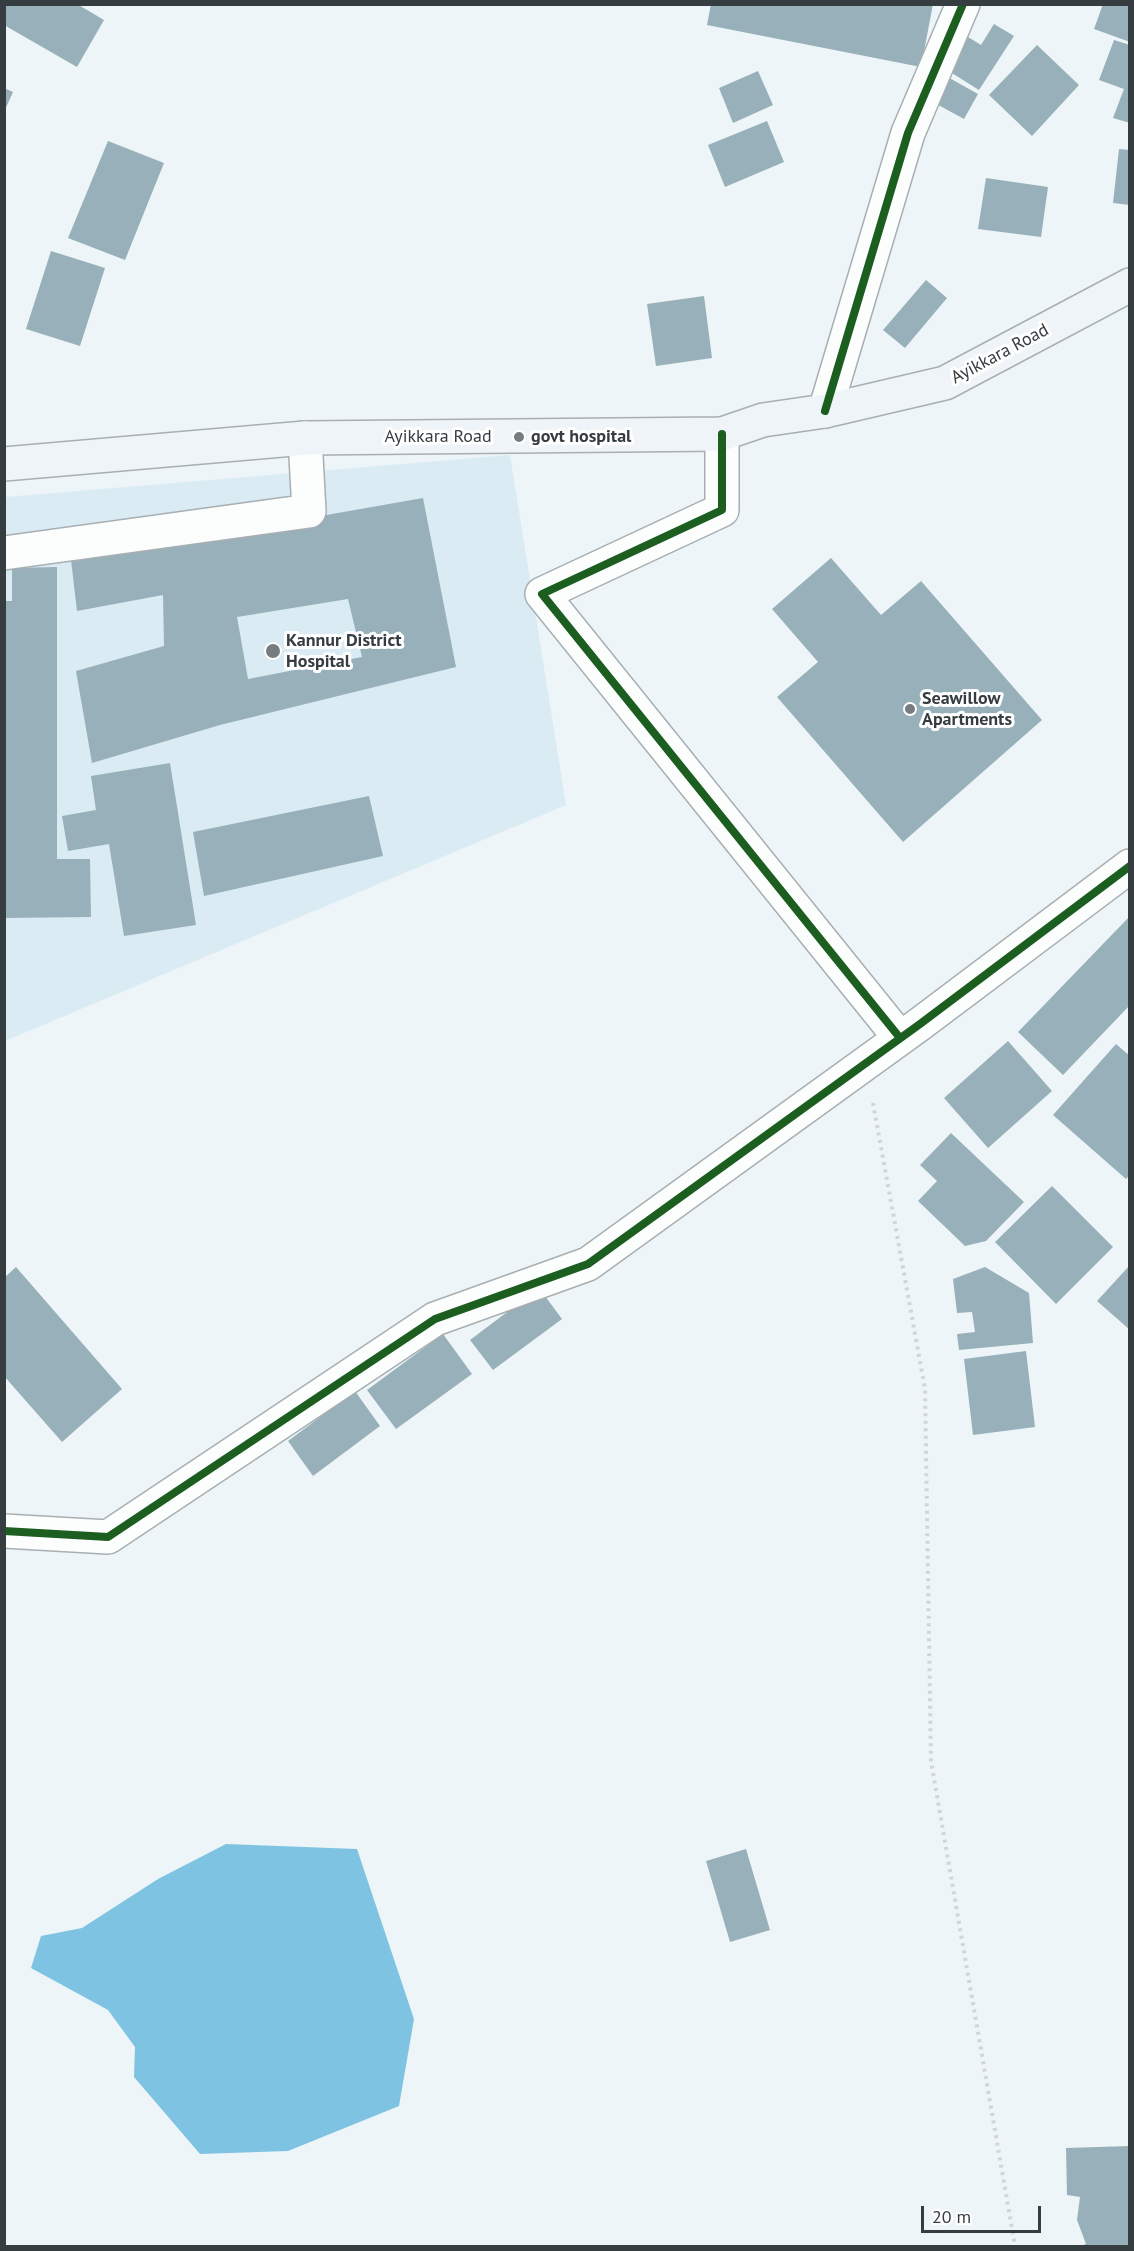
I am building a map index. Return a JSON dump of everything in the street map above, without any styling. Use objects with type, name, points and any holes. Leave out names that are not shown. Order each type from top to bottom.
[{"type":"main road","name":"Ayikkara Road","points":[[4,464],[305,438],[722,434],[763,420],[825,411],[945,383],[1130,285]]},
{"type":"street","points":[[825,411],[908,133],[963,4]]},
{"type":"street","points":[[722,434],[722,510],[542,594],[900,1038]]},
{"type":"street","points":[[4,553],[309,511],[305,438]]},
{"type":"street","points":[[4,1531],[108,1537],[435,1320],[588,1264],[1127,873]]},
{"type":"path","points":[[866,1064],[925,1389],[931,1761],[1015,2247]]},
{"type":"shaded area","name":"Kannur District Hospital","points":[[510,455],[566,805],[5,1041],[5,497]]},
{"type":"water","points":[[226,1844],[357,1849],[414,2019],[399,2106],[288,2151],[200,2154],[134,2077],[135,2047],[108,2010],[31,1968],[41,1936],[82,1928],[158,1879]]},
{"type":"building","points":[[4,4],[77,4],[104,20],[77,67],[4,25]]},
{"type":"building","points":[[711,4],[933,4],[921,67],[707,25]]},
{"type":"building","points":[[1103,4],[1130,4],[1130,42],[1094,29]]},
{"type":"building","points":[[994,24],[1014,36],[979,90],[939,65],[960,32],[981,45]]},
{"type":"building","points":[[1114,40],[1130,45],[1130,123],[1113,118],[1124,89],[1099,80]]},
{"type":"building","points":[[1037,45],[1079,85],[1032,136],[989,95]]},
{"type":"building","points":[[758,71],[773,105],[733,123],[719,88]]},
{"type":"building","points":[[944,75],[978,94],[964,119],[931,101]]},
{"type":"building","points":[[4,88],[13,92],[4,112]]},
{"type":"building","points":[[767,121],[784,162],[725,187],[708,145]]},
{"type":"building","points":[[108,141],[164,163],[125,260],[68,238]]},
{"type":"building","points":[[1119,149],[1130,150],[1130,205],[1113,203]]},
{"type":"building","points":[[986,178],[1048,187],[1041,237],[978,229]]},
{"type":"building","points":[[51,251],[105,268],[80,346],[26,329]]},
{"type":"building","points":[[926,280],[947,298],[905,348],[883,330]]},
{"type":"building","points":[[704,296],[712,358],[656,366],[647,304]]},
{"type":"building","points":[[423,498],[456,667],[220,725],[92,763],[76,671],[164,646],[163,595],[77,611],[71,560]],"holes":[[[348,599],[362,657],[248,679],[237,617]]]},
{"type":"building","name":"Seawillow Apartments","points":[[831,558],[881,615],[921,581],[1042,720],[903,842],[777,697],[818,662],[772,609]]},
{"type":"building","points":[[57,567],[57,859],[90,859],[91,917],[4,918],[4,601],[12,601],[12,568]]},
{"type":"building","points":[[170,763],[196,925],[124,936],[109,844],[68,851],[62,816],[96,810],[91,776]]},
{"type":"building","points":[[369,796],[383,856],[204,896],[193,832]]},
{"type":"building","points":[[1130,916],[1130,1005],[1063,1075],[1018,1032]]},
{"type":"building","points":[[1008,1041],[1052,1091],[988,1148],[944,1098]]},
{"type":"building","points":[[1116,1044],[1130,1056],[1130,1175],[1126,1179],[1053,1115]]},
{"type":"building","points":[[951,1133],[1024,1202],[986,1241],[965,1246],[918,1201],[937,1181],[920,1165]]},
{"type":"building","points":[[1052,1186],[1113,1247],[1056,1304],[995,1242]]},
{"type":"building","points":[[1130,1265],[1130,1330],[1097,1301]]},
{"type":"building","points":[[16,1267],[122,1389],[62,1442],[4,1376],[4,1278]]},
{"type":"building","points":[[985,1267],[1029,1293],[1033,1343],[959,1350],[957,1334],[975,1332],[972,1312],[957,1313],[953,1279]]},
{"type":"building","points":[[539,1288],[562,1319],[493,1370],[470,1340]]},
{"type":"building","points":[[443,1334],[472,1374],[396,1429],[367,1390]]},
{"type":"building","points":[[1026,1351],[1035,1427],[973,1435],[964,1359]]},
{"type":"building","points":[[355,1391],[380,1426],[313,1476],[288,1441]]},
{"type":"building","points":[[746,1849],[770,1930],[730,1942],[706,1861]]},
{"type":"building","points":[[1130,2146],[1130,2246],[1080,2246],[1086,2244],[1077,2220],[1080,2197],[1067,2195],[1066,2148]]},
{"type":"cycle path","points":[[825,411],[908,133],[963,4]]},
{"type":"cycle path","points":[[722,434],[722,510],[542,594],[900,1038]]},
{"type":"cycle path","points":[[4,1531],[108,1537],[435,1319],[588,1264],[920,1024],[1130,866]]},
{"type":"place","name":"govt hospital","points":[[519,437]]},
{"type":"place","name":"Kannur District Hospital","points":[[273,651]]},
{"type":"place","name":"Seawillow Apartments","points":[[910,709]]}]
